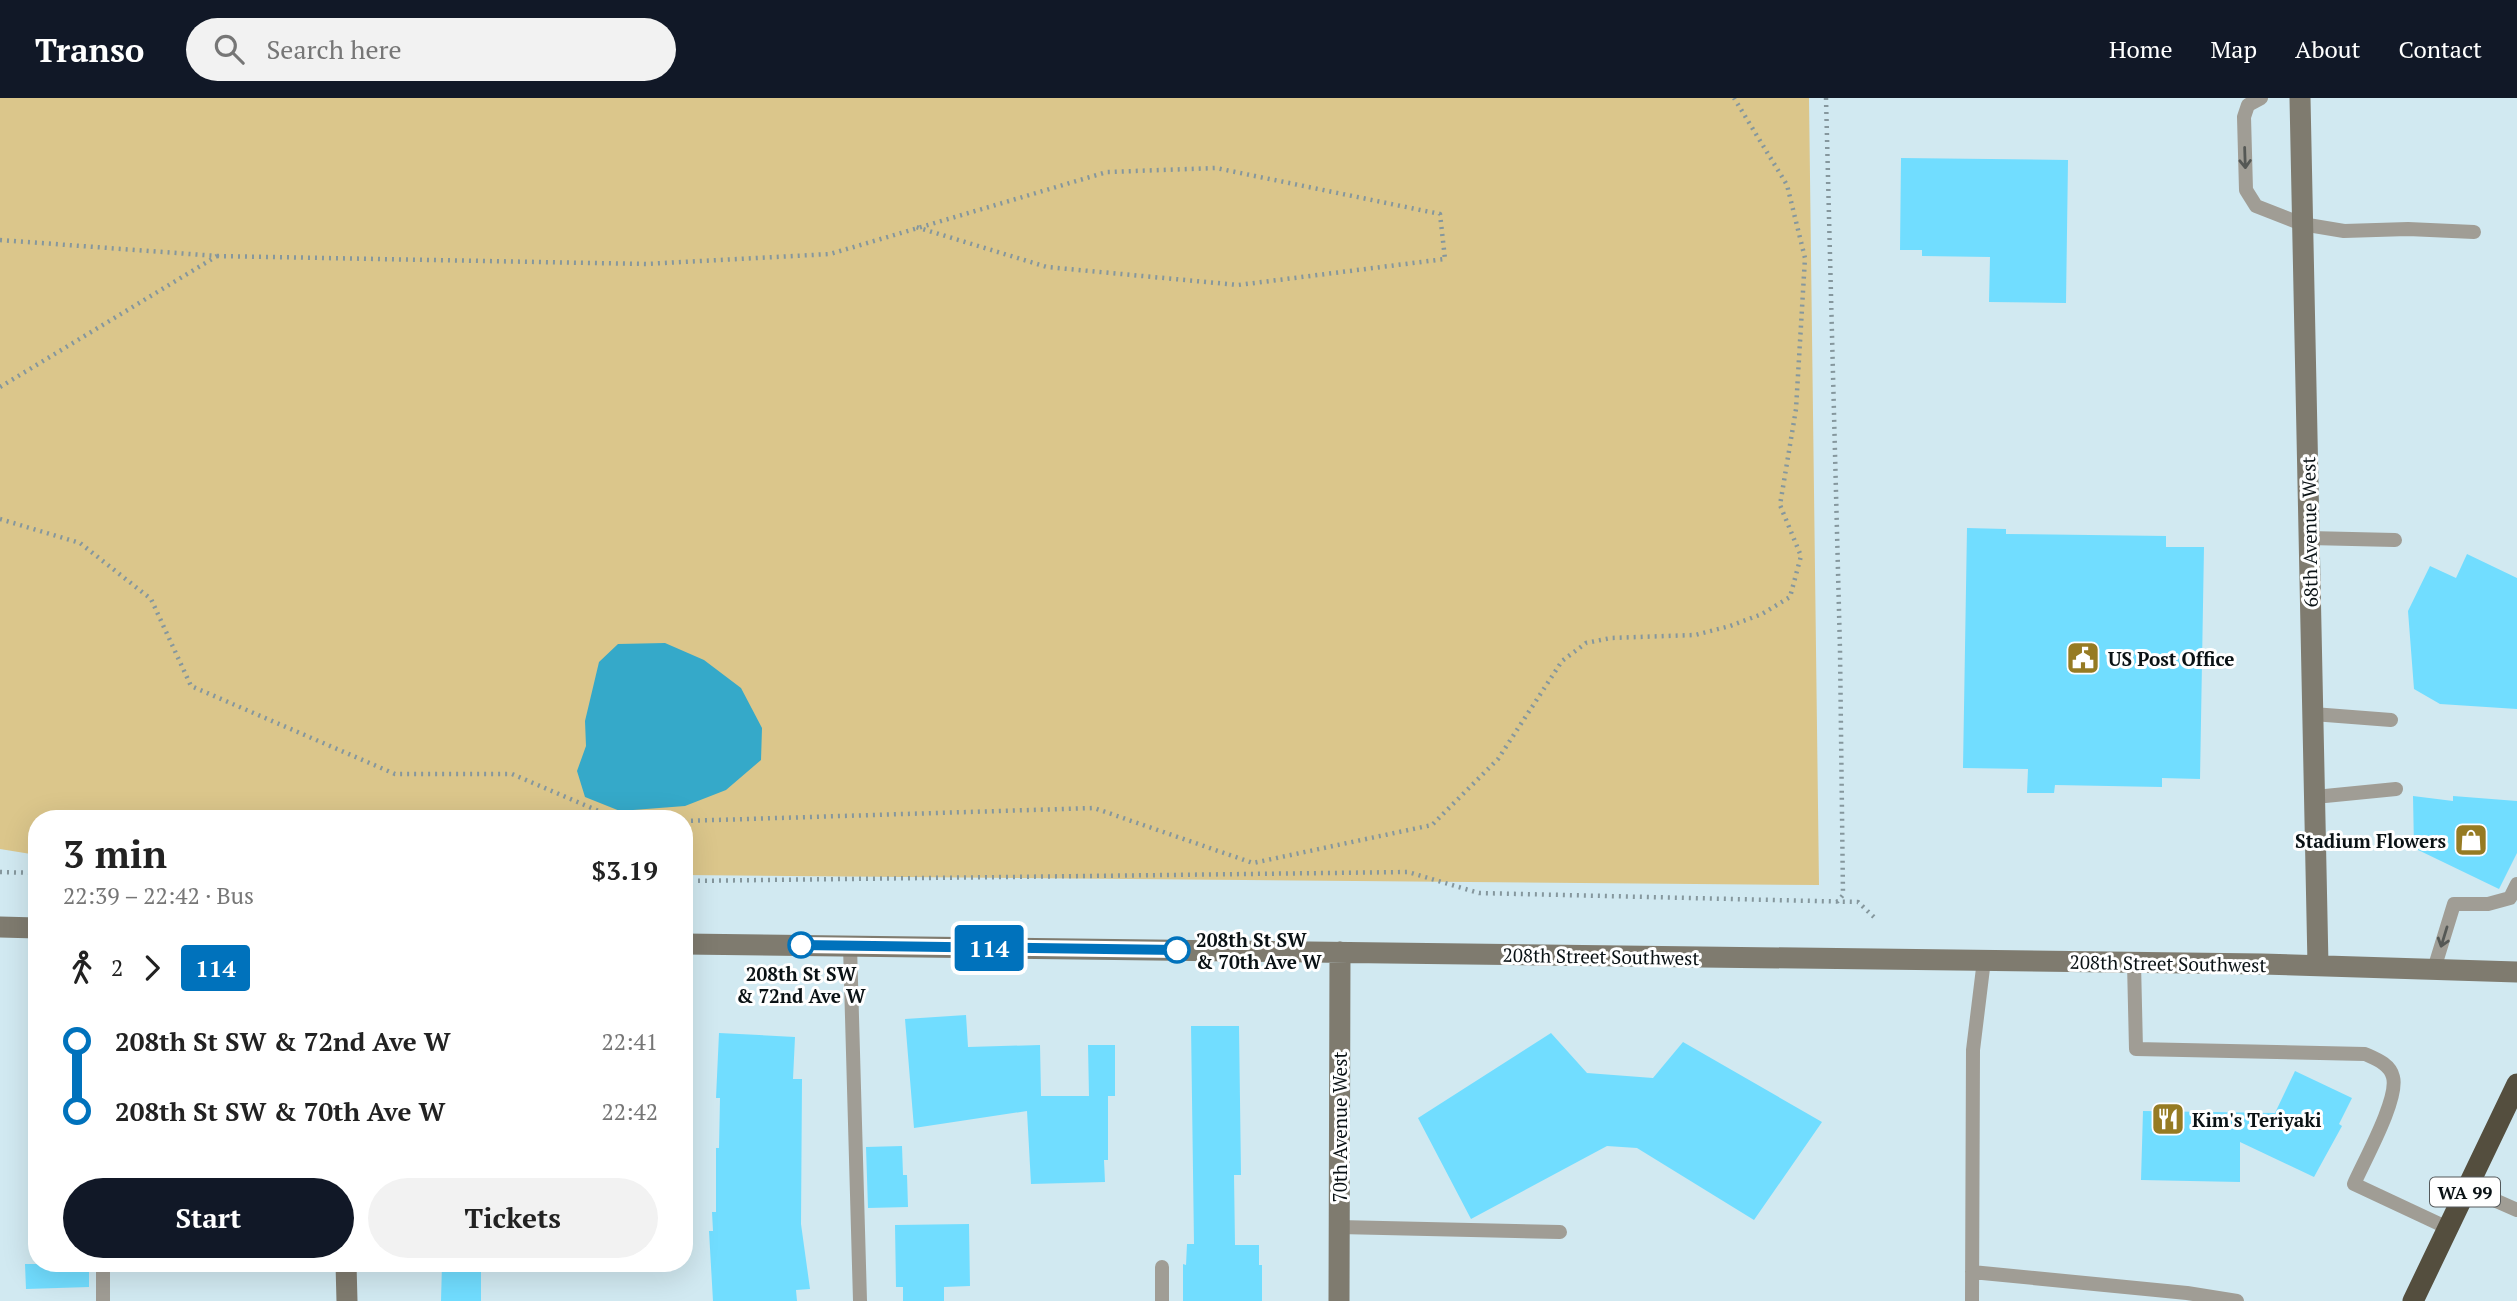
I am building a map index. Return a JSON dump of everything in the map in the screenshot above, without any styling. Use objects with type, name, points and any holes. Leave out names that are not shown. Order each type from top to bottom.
[{"type":"highway","name":"WA 99","points":[[2413,1301],[2514,1098]]},
{"type":"street","name":"68th Avenue West","points":[[2300,98],[2318,965]]},
{"type":"street","points":[[0,927],[28,928]]},
{"type":"street","name":"208th Street Southwest","points":[[693,944],[2134,962],[2517,972]]},
{"type":"street","name":"70th Avenue West","points":[[1339,1301],[1340,953]]},
{"type":"street","points":[[346,1272],[347,1301]]},
{"type":"lane","points":[[2261,98],[2248,105],[2244,117],[2246,190],[2256,205],[2302,224],[2344,231],[2408,229],[2474,232]]},
{"type":"lane","points":[[2309,538],[2395,540]]},
{"type":"lane","points":[[2313,714],[2391,720]]},
{"type":"lane","points":[[2315,797],[2396,789]]},
{"type":"lane","points":[[2434,969],[2454,904],[2488,904],[2510,898],[2517,884]]},
{"type":"lane","points":[[850,946],[860,1301]]},
{"type":"lane","points":[[1972,1301],[1973,1049],[1984,960]]},
{"type":"lane","points":[[2134,962],[2136,1049],[2365,1054],[2382,1061],[2393,1076],[2393,1098],[2354,1184],[2448,1228]]},
{"type":"lane","points":[[2467,1188],[2517,1210]]},
{"type":"lane","points":[[1339,1227],[1560,1231]]},
{"type":"lane","points":[[1162,1267],[1162,1301]]},
{"type":"lane","points":[[103,1272],[103,1301]]},
{"type":"lane","points":[[1972,1272],[2187,1293],[2237,1301]]},
{"type":"path","points":[[693,821],[1094,808],[1254,863],[1432,825],[1498,760],[1562,661],[1586,643],[1611,638],[1695,635],[1762,614],[1790,597],[1801,556],[1780,505],[1796,409],[1805,258],[1787,186],[1734,98]]},
{"type":"path","points":[[1825,98],[1840,650],[1843,895],[1837,902]]},
{"type":"path","points":[[0,240],[217,256],[646,264],[830,254],[916,227],[1107,172],[1216,167],[1440,214],[1445,259],[1238,285],[1047,267],[916,227]]},
{"type":"path","points":[[0,387],[217,256]]},
{"type":"path","points":[[0,519],[80,543],[151,598],[191,686],[395,774],[512,774],[596,810]]},
{"type":"path","points":[[0,872],[28,873]]},
{"type":"path","points":[[693,881],[1408,872],[1479,893],[1858,902],[1877,920]]},
{"type":"shaded area","points":[[0,98],[1809,98],[1819,885],[693,875],[693,810],[28,810],[28,854],[0,849]]},
{"type":"water","points":[[665,643],[704,660],[741,688],[762,728],[761,760],[726,790],[685,806],[618,810],[585,797],[577,771],[586,746],[585,721],[599,662],[618,644]]},
{"type":"building","points":[[1901,158],[2068,160],[2066,303],[1989,302],[1990,257],[1922,256],[1922,250],[1900,250]]},
{"type":"building","name":"US Post Office","points":[[1967,528],[2006,529],[2006,534],[2166,536],[2166,547],[2204,547],[2200,779],[2162,778],[2162,787],[2055,785],[2054,793],[2027,793],[2028,769],[1963,768]]},
{"type":"building","points":[[2467,554],[2517,578],[2517,709],[2440,704],[2414,689],[2408,611],[2430,566],[2456,578]]},
{"type":"building","points":[[2413,796],[2453,801],[2453,796],[2517,801],[2517,853],[2499,889],[2414,848]]},
{"type":"building","points":[[966,1015],[968,1047],[1040,1045],[1041,1096],[1108,1096],[1108,1160],[1104,1160],[1105,1182],[1031,1184],[1027,1111],[914,1128],[905,1019]]},
{"type":"building","points":[[1191,1026],[1239,1026],[1241,1175],[1234,1175],[1235,1245],[1259,1245],[1262,1301],[1183,1301],[1183,1264],[1186,1265],[1187,1244],[1194,1244]]},
{"type":"building","points":[[719,1033],[795,1037],[793,1079],[802,1079],[801,1224],[810,1289],[796,1290],[797,1301],[713,1301],[709,1231],[713,1231],[712,1212],[716,1212]]},
{"type":"building","points":[[1551,1033],[1587,1073],[1653,1078],[1683,1042],[1822,1122],[1754,1220],[1637,1148],[1607,1146],[1471,1219],[1418,1118]]},
{"type":"building","points":[[1088,1045],[1115,1045],[1115,1096],[1089,1096]]},
{"type":"building","points":[[2295,1071],[2352,1098],[2339,1124],[2342,1126],[2314,1177],[2240,1142],[2240,1182],[2141,1180],[2143,1111],[2275,1113]]},
{"type":"building","points":[[902,1146],[903,1175],[907,1175],[908,1207],[868,1208],[866,1147]]},
{"type":"building","points":[[969,1224],[970,1286],[944,1287],[944,1301],[903,1301],[903,1287],[896,1287],[895,1225]]},
{"type":"building","points":[[25,1264],[28,1264],[28,1272],[89,1272],[89,1287],[26,1289]]},
{"type":"building","points":[[442,1272],[481,1272],[481,1301],[441,1301]]},
{"type":"bus line","name":"114","points":[[801,945],[1177,950]]},
{"type":"place","name":"US Post Office","points":[[2083,658]]},
{"type":"place","name":"Stadium Flowers","points":[[2471,840]]},
{"type":"place","name":"208th St SW & 72nd Ave W","points":[[801,945]]},
{"type":"place","name":"208th St SW & 70th Ave W","points":[[1177,950]]},
{"type":"place","name":"Kim's Teriyaki","points":[[2168,1119]]}]
